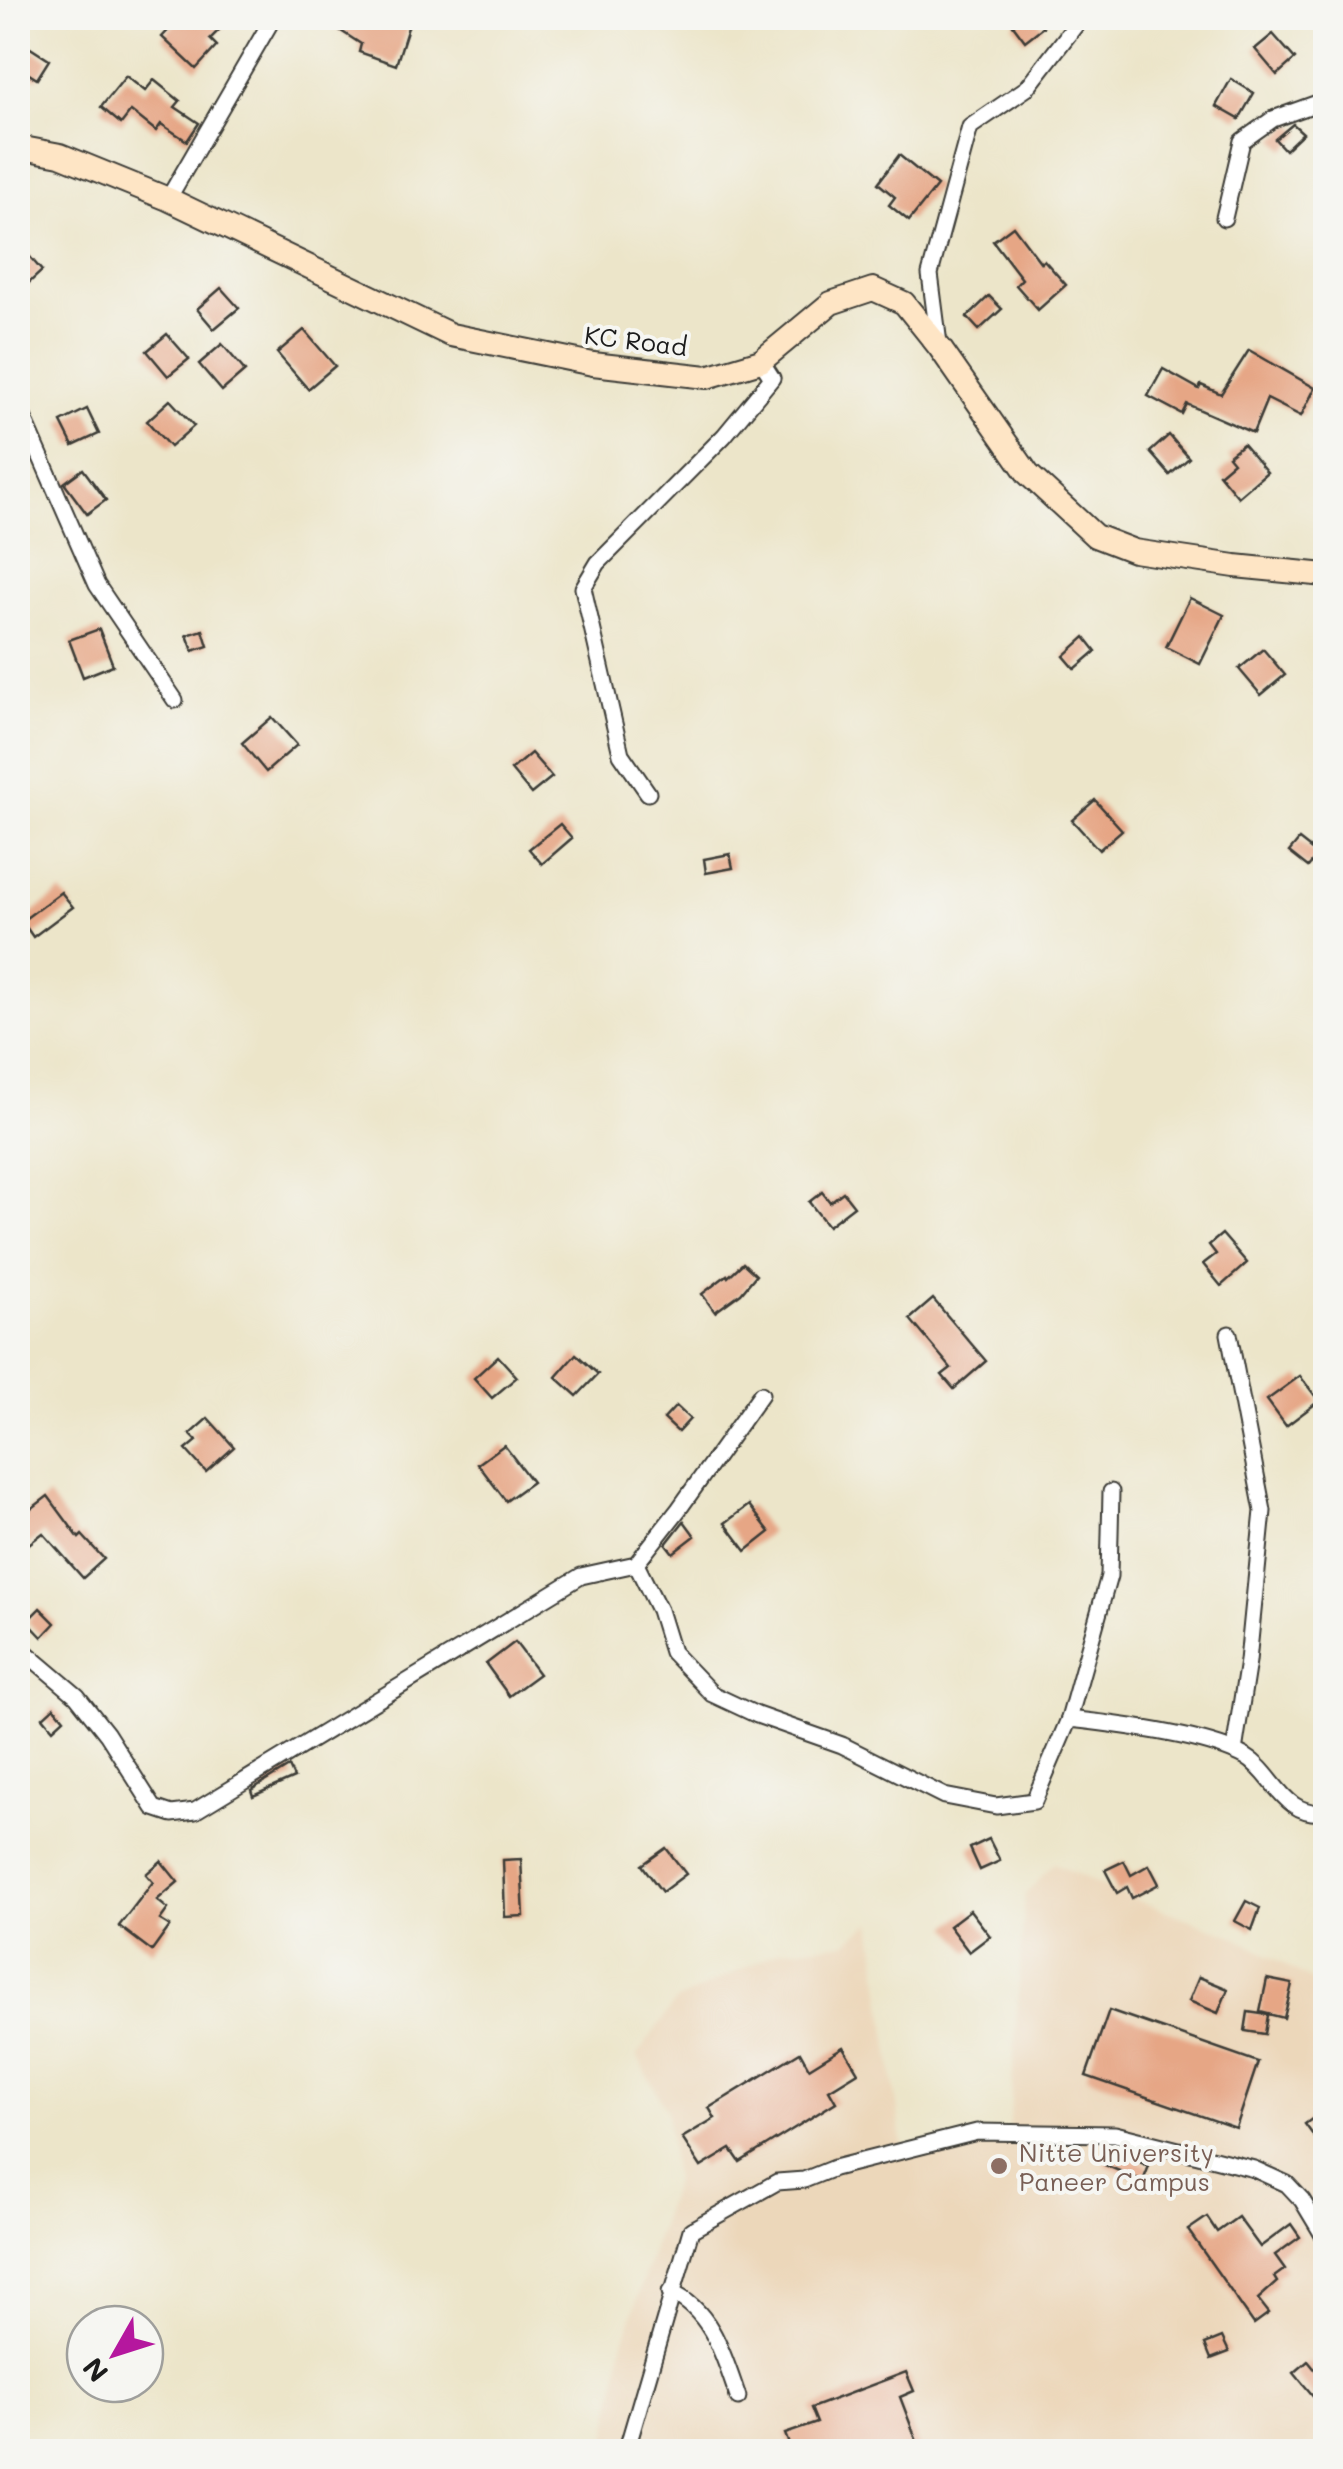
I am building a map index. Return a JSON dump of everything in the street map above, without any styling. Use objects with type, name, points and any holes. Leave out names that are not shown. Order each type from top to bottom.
[{"type":"main road","name":"KC Road","points":[[18,147],[60,156],[168,199],[451,335],[593,364],[707,377],[761,361],[831,303],[872,288],[904,303],[1028,474],[1095,536],[1134,551],[1326,575]]},
{"type":"street","points":[[168,199],[273,18]]},
{"type":"street","points":[[940,348],[930,274],[970,127],[1027,88],[1081,18]]},
{"type":"street","points":[[1224,218],[1242,141],[1273,118],[1326,100]]},
{"type":"street","points":[[648,793],[621,754],[582,588],[598,562],[724,436],[772,378],[761,361]]},
{"type":"street","points":[[18,405],[97,586],[176,700]]},
{"type":"street","points":[[1229,1334],[1264,1511],[1234,1751]]},
{"type":"street","points":[[18,1646],[76,1696],[107,1734],[154,1808],[172,1814],[195,1811],[581,1576],[636,1564],[760,1394]]},
{"type":"street","points":[[636,1564],[659,1610],[672,1652],[712,1694],[757,1715],[842,1745],[944,1796],[996,1806],[1034,1801],[1070,1719],[1109,1576],[1112,1492]]},
{"type":"street","points":[[1070,1719],[1164,1733],[1234,1751],[1252,1760],[1292,1805],[1316,1814],[1326,1812]]},
{"type":"street","points":[[626,2452],[691,2230],[778,2182],[804,2180],[834,2168],[976,2132],[1115,2134],[1254,2169],[1287,2184],[1302,2200],[1326,2240]]},
{"type":"street","points":[[670,2292],[690,2300],[719,2341],[738,2396]]},
{"type":"shaded area","name":"Nitte University Paneer Campus","points":[[1054,1863],[1117,1893],[1236,1937],[1325,1988],[1325,2451],[605,2452],[622,2348],[674,2181],[667,2111],[637,2056],[675,2002],[781,1950],[846,1943],[872,1922],[903,2150],[1009,2132],[1025,1895]]},
{"type":"building","points":[[180,18],[231,18],[210,39],[217,46],[196,69],[162,37]]},
{"type":"building","points":[[321,18],[391,18],[409,24],[396,65],[359,52],[361,44]]},
{"type":"building","points":[[1023,18],[1036,18],[1043,27],[1025,41],[1013,25]]},
{"type":"building","points":[[1273,34],[1295,59],[1277,75],[1255,49]]},
{"type":"building","points":[[18,40],[49,60],[37,79],[18,67]]},
{"type":"building","points":[[126,76],[145,91],[154,80],[180,101],[175,107],[199,123],[187,141],[161,124],[156,131],[131,111],[121,124],[101,107]]},
{"type":"building","points":[[1231,79],[1254,93],[1239,119],[1216,106]]},
{"type":"building","points":[[1293,124],[1303,133],[1285,150],[1275,139]]},
{"type":"building","points":[[899,155],[937,186],[909,221],[889,205],[895,197],[878,183]]},
{"type":"building","points":[[1013,226],[1041,263],[1044,260],[1066,285],[1038,310],[1016,285],[1022,279],[993,241]]},
{"type":"building","points":[[18,243],[42,271],[18,293]]},
{"type":"building","points":[[221,288],[239,308],[214,329],[197,309]]},
{"type":"building","points":[[989,296],[1002,309],[979,330],[967,317]]},
{"type":"building","points":[[304,330],[335,366],[308,389],[277,353]]},
{"type":"building","points":[[167,334],[189,359],[168,376],[147,351]]},
{"type":"building","points":[[222,344],[245,371],[222,391],[199,364]]},
{"type":"building","points":[[1249,350],[1315,388],[1301,416],[1267,399],[1253,433],[1187,404],[1182,414],[1148,396],[1163,369],[1199,389],[1201,385],[1221,394]]},
{"type":"building","points":[[170,400],[194,426],[170,447],[147,421]]},
{"type":"building","points":[[87,409],[99,434],[73,446],[61,422]]},
{"type":"building","points":[[1169,435],[1189,458],[1170,475],[1150,452]]},
{"type":"building","points":[[1243,444],[1267,472],[1238,497],[1219,474],[1233,462],[1228,456]]},
{"type":"building","points":[[83,469],[106,500],[87,514],[64,483]]},
{"type":"building","points":[[1190,598],[1224,615],[1200,664],[1166,647]]},
{"type":"building","points":[[99,629],[113,665],[83,677],[69,640]]},
{"type":"building","points":[[203,630],[208,646],[193,651],[187,635]]},
{"type":"building","points":[[1085,637],[1096,651],[1075,669],[1064,656]]},
{"type":"building","points":[[1263,649],[1285,675],[1261,695],[1239,669]]},
{"type":"building","points":[[272,717],[297,745],[266,772],[242,743]]},
{"type":"building","points":[[531,753],[552,777],[531,794],[511,770]]},
{"type":"building","points":[[1095,800],[1122,830],[1099,850],[1072,820]]},
{"type":"building","points":[[560,824],[572,838],[542,864],[529,849]]},
{"type":"building","points":[[1299,840],[1318,855],[1308,867],[1289,852]]},
{"type":"building","points":[[730,854],[733,868],[706,873],[704,859]]},
{"type":"building","points":[[61,892],[73,907],[33,937],[22,921]]},
{"type":"building","points":[[822,1192],[830,1202],[843,1192],[854,1206],[828,1226],[809,1202]]},
{"type":"building","points":[[1222,1234],[1247,1263],[1221,1286],[1203,1264],[1216,1254],[1209,1245]]},
{"type":"building","points":[[743,1263],[756,1275],[741,1293],[715,1312],[702,1294]]},
{"type":"building","points":[[933,1299],[986,1361],[954,1389],[942,1375],[951,1368],[910,1319]]},
{"type":"building","points":[[576,1354],[598,1374],[577,1396],[556,1377]]},
{"type":"building","points":[[498,1356],[517,1377],[492,1398],[474,1378]]},
{"type":"building","points":[[1300,1376],[1319,1401],[1286,1426],[1267,1400]]},
{"type":"building","points":[[676,1406],[690,1419],[678,1432],[664,1419]]},
{"type":"building","points":[[208,1418],[234,1447],[206,1472],[186,1450],[197,1441],[190,1434]]},
{"type":"building","points":[[504,1445],[532,1482],[506,1501],[478,1464]]},
{"type":"building","points":[[48,1496],[79,1538],[82,1535],[104,1559],[83,1578],[43,1533],[25,1547],[18,1537],[18,1519]]},
{"type":"building","points":[[749,1505],[770,1532],[746,1551],[725,1523]]},
{"type":"building","points":[[684,1521],[695,1536],[673,1553],[666,1544]]},
{"type":"building","points":[[40,1608],[55,1623],[42,1637],[27,1621]]},
{"type":"building","points":[[515,1642],[539,1674],[509,1696],[486,1664]]},
{"type":"building","points":[[54,1707],[64,1719],[53,1729],[43,1717]]},
{"type":"building","points":[[289,1767],[294,1778],[253,1796],[251,1790]]},
{"type":"building","points":[[989,1839],[1000,1861],[980,1870],[970,1848]]},
{"type":"building","points":[[666,1848],[686,1874],[662,1892],[642,1865]]},
{"type":"building","points":[[521,1859],[524,1916],[505,1917],[503,1860]]},
{"type":"building","points":[[161,1861],[178,1882],[157,1900],[168,1909],[160,1920],[170,1926],[152,1951],[119,1926],[153,1882],[146,1874]]},
{"type":"building","points":[[1124,1861],[1131,1875],[1149,1865],[1159,1884],[1132,1898],[1127,1887],[1117,1893],[1105,1870]]},
{"type":"building","points":[[1246,1901],[1260,1908],[1252,1930],[1235,1921]]},
{"type":"building","points":[[970,1910],[990,1936],[969,1952],[949,1926]]},
{"type":"building","points":[[1199,1977],[1228,1989],[1218,2013],[1189,2001]]},
{"type":"building","points":[[1267,1979],[1292,1984],[1284,2018],[1260,2012]]},
{"type":"building","points":[[1109,2010],[1258,2062],[1236,2128],[1086,2076]]},
{"type":"building","points":[[1248,2012],[1268,2015],[1265,2034],[1245,2031]]},
{"type":"building","points":[[843,2047],[858,2072],[829,2090],[836,2102],[740,2162],[731,2149],[701,2167],[682,2138],[715,2118],[709,2108],[800,2052],[809,2068]]},
{"type":"building","points":[[1326,2109],[1326,2153],[1305,2124]]},
{"type":"building","points":[[1111,2150],[1149,2166],[1143,2181],[1105,2165]]},
{"type":"building","points":[[1207,2217],[1217,2232],[1238,2217],[1260,2247],[1291,2224],[1300,2237],[1275,2255],[1285,2269],[1258,2299],[1269,2313],[1254,2324],[1188,2230]]},
{"type":"building","points":[[1222,2337],[1229,2352],[1211,2359],[1205,2344]]},
{"type":"building","points":[[1308,2361],[1326,2383],[1326,2411],[1294,2373]]},
{"type":"building","points":[[906,2372],[914,2391],[900,2397],[921,2452],[792,2452],[785,2434],[817,2423],[811,2408]]},
{"type":"place","name":"Nitte University Paneer Campus","points":[[999,2166]]}]
